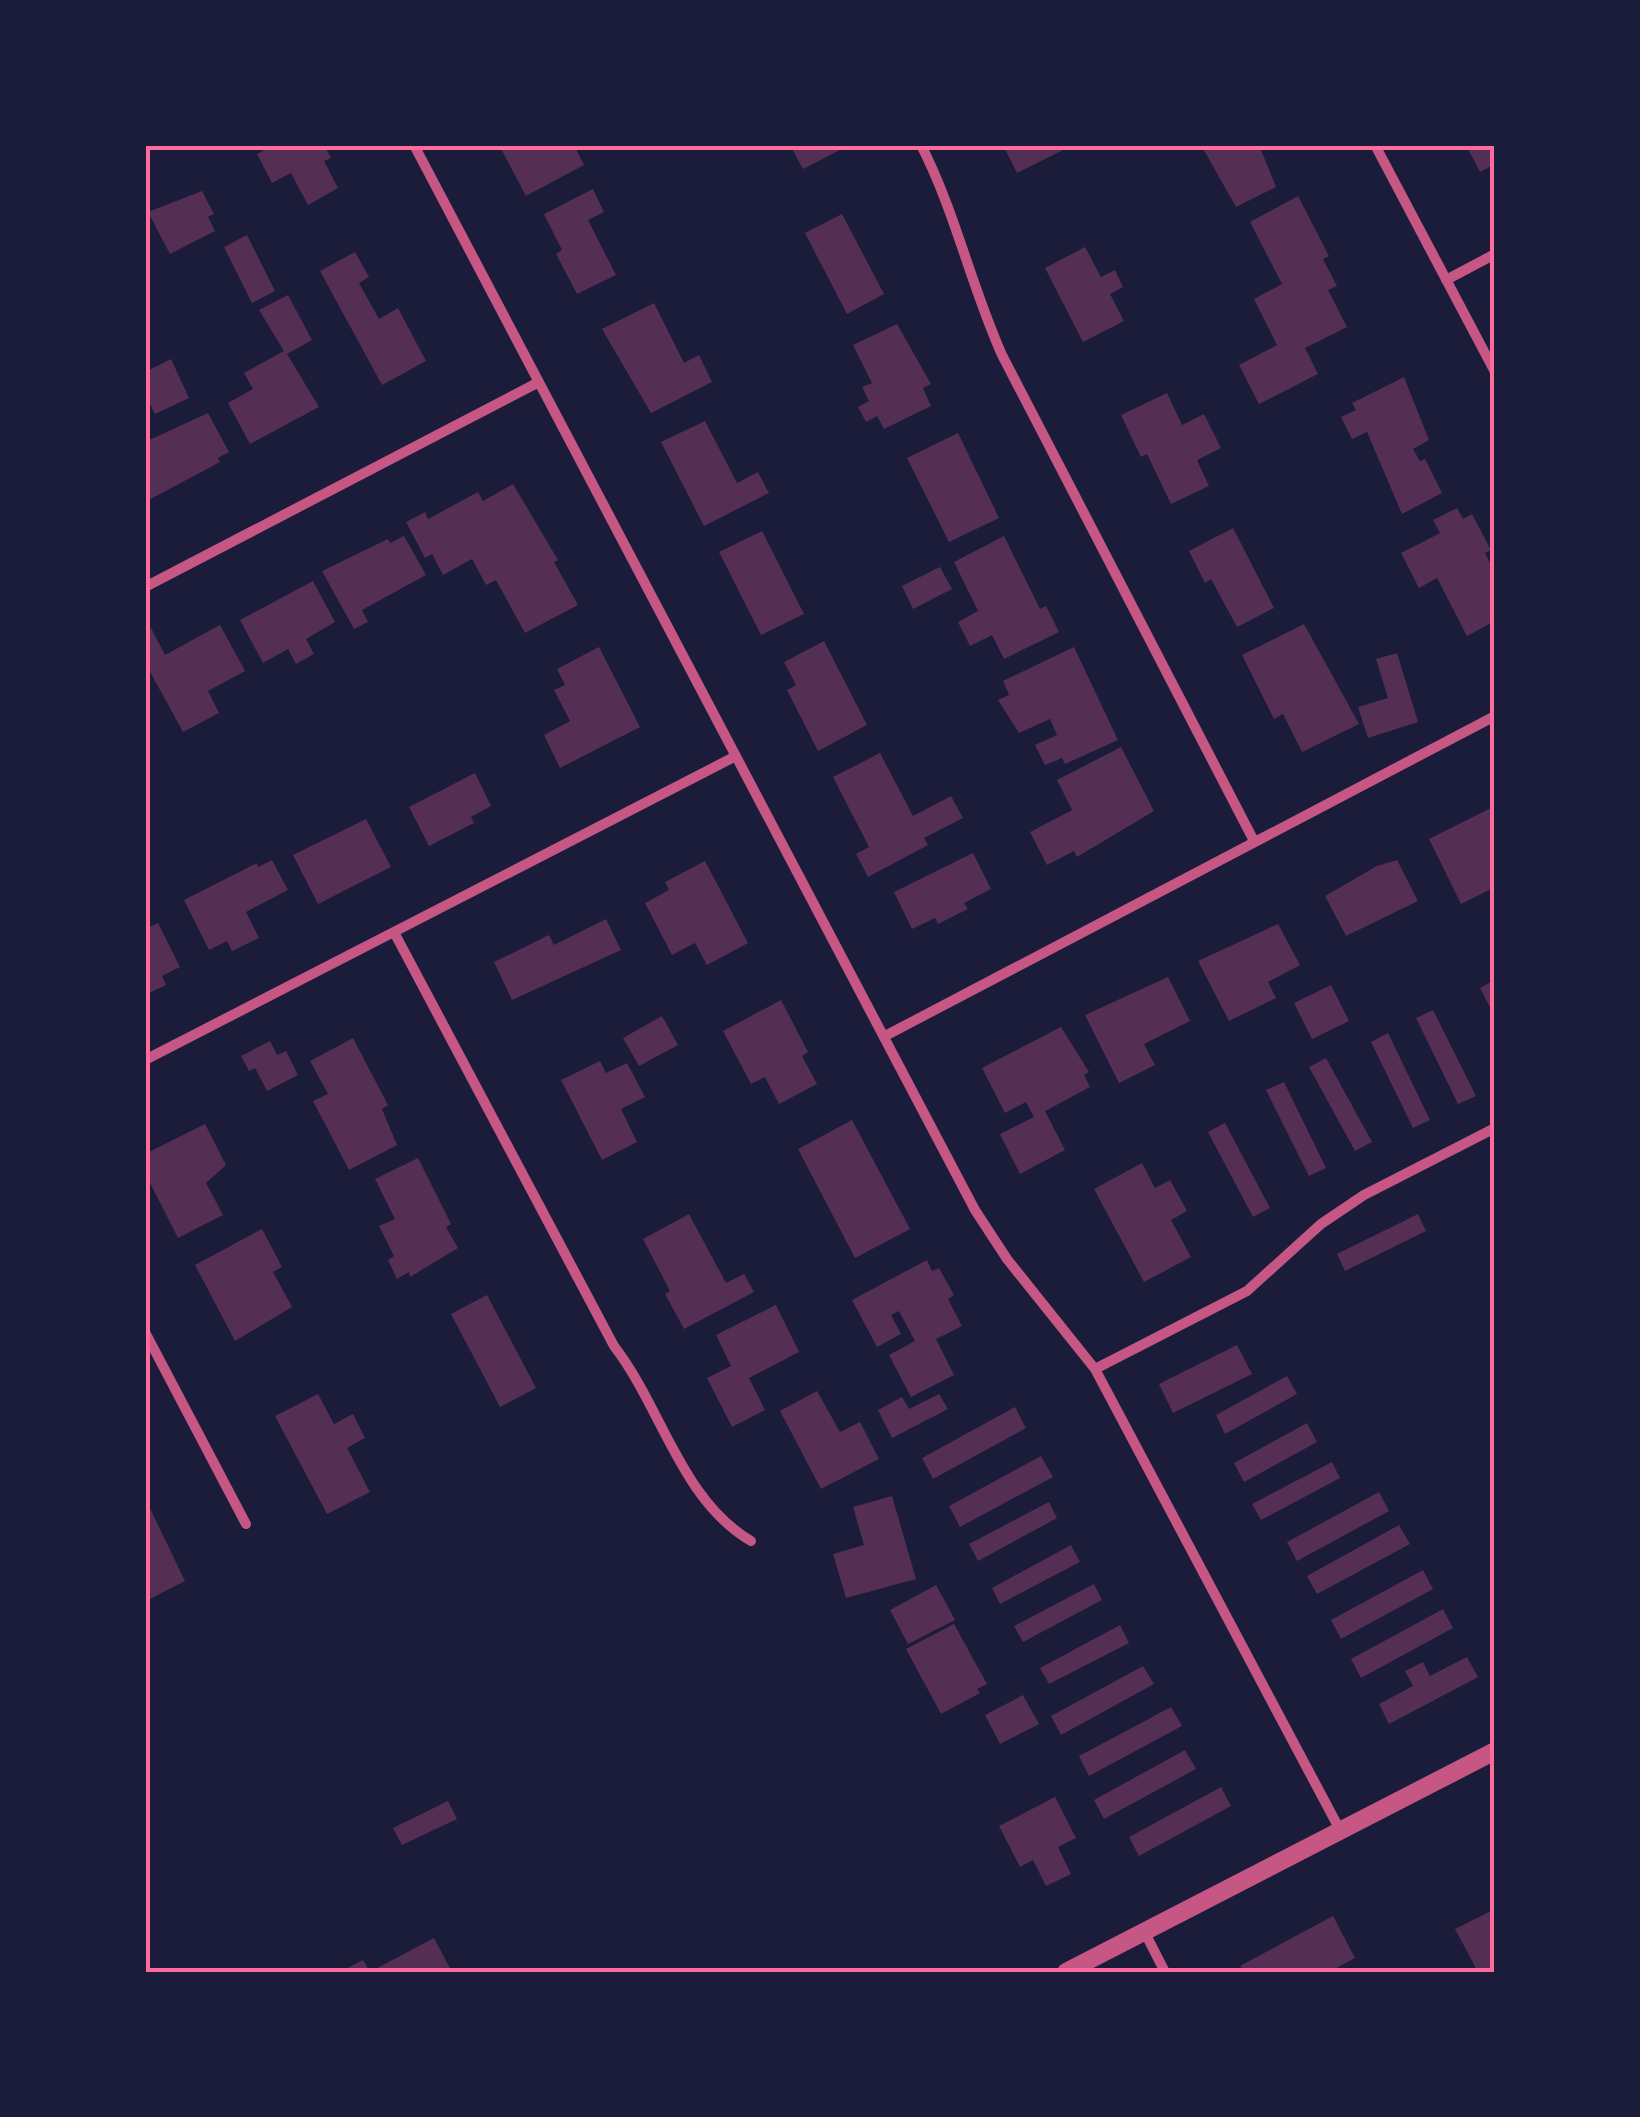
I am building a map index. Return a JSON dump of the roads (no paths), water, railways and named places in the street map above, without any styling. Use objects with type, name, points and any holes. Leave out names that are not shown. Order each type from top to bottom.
[{"type":"street","points":[[414,145],[990,1236],[1095,1369],[1340,1830]]},
{"type":"street","points":[[920,145],[942,191],[976,298],[1002,354],[1254,841]]},
{"type":"street","points":[[1374,145],[1495,372]]},
{"type":"street","points":[[1446,280],[1495,254]]},
{"type":"street","points":[[145,586],[539,382]]},
{"type":"street","points":[[884,1036],[1495,716]]},
{"type":"street","points":[[145,1060],[736,756]]},
{"type":"street","points":[[395,934],[614,1346],[632,1370],[702,1498],[730,1528],[751,1541]]},
{"type":"street","points":[[1095,1369],[1247,1291],[1321,1224],[1364,1195],[1495,1128]]},
{"type":"street","points":[[145,1332],[246,1524]]},
{"type":"street","points":[[1066,1972],[1495,1751]]},
{"type":"street","points":[[1144,1932],[1165,1972]]}]
